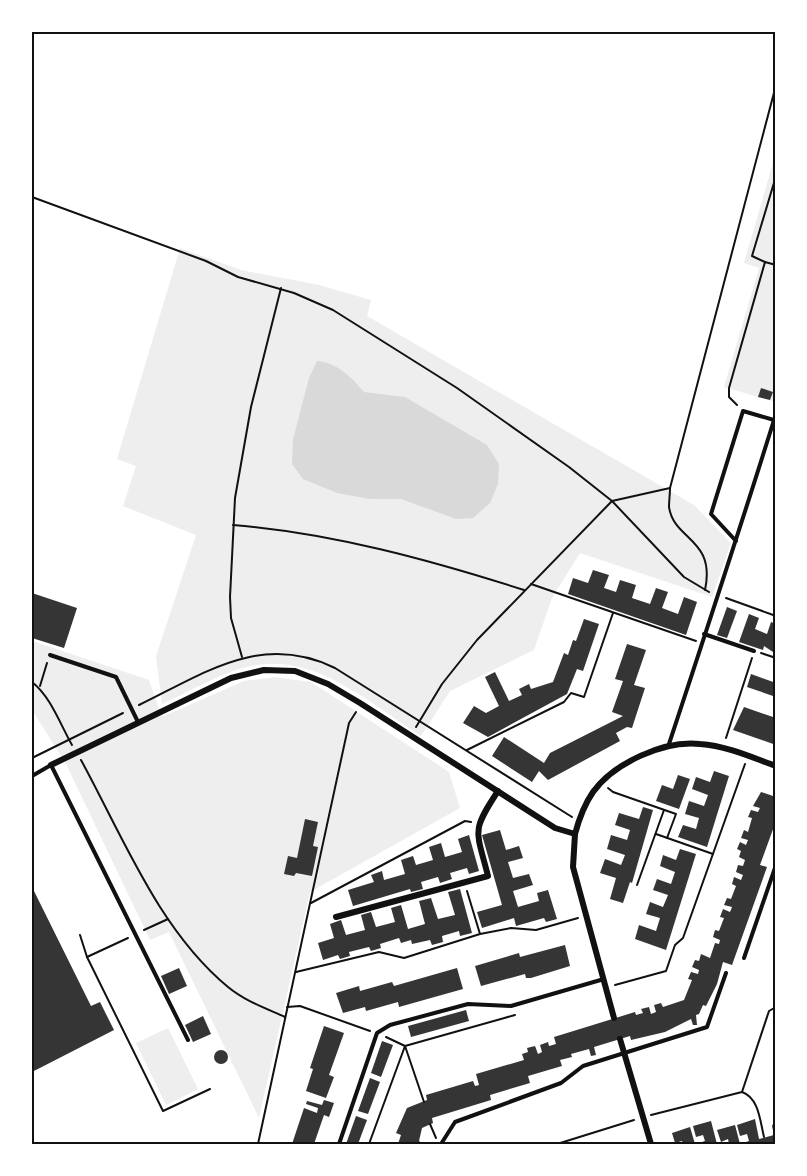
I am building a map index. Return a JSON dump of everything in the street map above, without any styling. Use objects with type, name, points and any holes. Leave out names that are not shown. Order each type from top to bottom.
[{"type":"street","points":[[51,765],[231,678],[264,670],[295,671],[312,676],[360,703],[555,828],[575,834]]},
{"type":"street","points":[[614,1018],[573,867],[575,834],[594,791],[627,763],[668,747],[697,743],[723,747],[776,766]]},
{"type":"street","points":[[336,917],[488,876],[477,834],[478,822],[498,791]]},
{"type":"street","points":[[620,1039],[651,1144]]},
{"type":"lane","points":[[668,747],[736,542],[774,420],[742,411],[711,514],[736,542]]},
{"type":"lane","points":[[704,634],[754,651]]},
{"type":"lane","points":[[50,655],[116,677],[138,723]]},
{"type":"lane","points":[[32,776],[51,765],[188,1040]]},
{"type":"lane","points":[[744,958],[776,866]]},
{"type":"lane","points":[[441,1144],[454,1122],[561,1083],[583,1066],[707,1027],[726,973]]},
{"type":"lane","points":[[339,1144],[377,1033],[390,1025],[468,1004],[511,1006],[604,979]]},
{"type":"path","points":[[705,591],[707,564],[701,551],[669,509],[670,488],[776,85]]},
{"type":"path","points":[[776,176],[752,256],[776,265]]},
{"type":"path","points":[[32,197],[178,251],[238,277],[281,288],[333,310],[457,388],[540,446],[612,501],[684,577],[705,591],[776,616]]},
{"type":"path","points":[[742,411],[729,397],[729,388],[765,262]]},
{"type":"path","points":[[242,657],[231,618],[235,498],[251,408],[281,288]]},
{"type":"path","points":[[411,735],[442,684],[524,590],[612,501],[670,488]]},
{"type":"path","points":[[233,525],[296,531],[330,538],[481,576],[524,590]]},
{"type":"path","points":[[531,585],[701,643]]},
{"type":"path","points":[[468,750],[564,702],[571,693],[584,697],[613,613]]},
{"type":"path","points":[[723,747],[754,651],[776,658]]},
{"type":"path","points":[[32,758],[242,657],[287,654],[317,660],[420,720],[579,821]]},
{"type":"path","points":[[39,688],[50,655]]},
{"type":"path","points":[[32,682],[39,688],[77,753],[168,919],[201,960],[228,987],[248,1001],[285,1017]]},
{"type":"path","points":[[258,1144],[349,723],[360,703]]},
{"type":"path","points":[[606,988],[666,971],[675,945],[683,938],[748,756]]},
{"type":"path","points":[[602,782],[613,792],[676,814],[668,838]]},
{"type":"path","points":[[638,885],[664,810]]},
{"type":"path","points":[[311,903],[465,821],[478,822]]},
{"type":"path","points":[[656,834],[713,854]]},
{"type":"path","points":[[464,882],[480,934]]},
{"type":"path","points":[[294,972],[379,952],[404,958],[480,934],[511,928],[536,930],[587,916]]},
{"type":"path","points":[[80,935],[87,957],[163,1111],[210,1089]]},
{"type":"path","points":[[287,1007],[300,1006],[377,1033],[405,1046],[515,1014]]},
{"type":"path","points":[[742,1092],[769,1011],[774,1008]]},
{"type":"path","points":[[405,1046],[424,1102]]},
{"type":"path","points":[[369,1144],[405,1046]]},
{"type":"path","points":[[557,1144],[643,1117],[742,1092],[750,1095],[754,1101],[764,1137]]},
{"type":"shaded area","points":[[775,156],[775,402],[724,387],[759,268],[744,263]]},
{"type":"shaded area","points":[[180,248],[241,270],[319,285],[371,300],[367,316],[694,505],[731,543],[712,597],[580,553],[552,598],[534,650],[450,691],[421,736],[339,683],[295,666],[271,664],[236,670],[162,704],[156,656],[196,535],[123,506],[136,466],[117,459]]},
{"type":"shaded area","points":[[317,361],[338,368],[364,392],[405,397],[487,445],[499,464],[498,484],[490,503],[473,518],[456,519],[401,499],[370,499],[337,493],[303,479],[292,464],[293,439],[309,378]]},
{"type":"shaded area","points":[[32,641],[149,680],[162,717],[244,681],[275,677],[311,682],[449,772],[460,808],[310,892],[259,1118],[169,932],[150,940],[66,764],[32,710]]},
{"type":"shaded area","points":[[168,1028],[198,1089],[166,1105],[136,1043]]},
{"type":"building","points":[[761,388],[773,392],[770,400],[758,397]]},
{"type":"building","points":[[593,570],[609,575],[604,588],[616,592],[620,580],[636,585],[632,598],[650,604],[656,588],[668,592],[662,608],[678,614],[684,597],[697,602],[686,635],[568,594],[573,578],[588,583]]},
{"type":"building","points":[[32,593],[77,608],[64,648],[32,638]]},
{"type":"building","points":[[727,607],[737,611],[727,638],[717,635]]},
{"type":"building","points":[[749,614],[759,618],[755,629],[767,634],[771,622],[776,624],[776,654],[764,646],[763,650],[739,642]]},
{"type":"building","points":[[584,619],[599,624],[583,671],[577,669],[567,694],[488,737],[463,723],[474,706],[486,713],[499,706],[485,677],[495,672],[509,701],[522,695],[519,689],[529,684],[531,689],[553,682],[564,653],[568,655]]},
{"type":"building","points":[[627,644],[646,650],[634,685],[645,688],[632,728],[627,727],[616,733],[620,741],[548,780],[539,771],[532,782],[492,756],[504,737],[544,763],[550,753],[623,716],[612,712],[623,681],[615,679]]},
{"type":"building","points":[[751,674],[776,683],[776,697],[747,687]]},
{"type":"building","points":[[744,707],[776,718],[776,745],[733,730]]},
{"type":"building","points":[[714,771],[729,776],[707,847],[678,837],[683,825],[696,829],[699,818],[685,814],[689,801],[704,806],[708,795],[692,789],[696,777],[710,782]]},
{"type":"building","points":[[678,775],[690,779],[679,809],[656,801],[662,785],[673,789]]},
{"type":"building","points":[[761,792],[776,797],[776,821],[760,865],[767,867],[732,965],[723,962],[717,984],[706,1006],[703,1005],[699,1014],[696,1015],[697,1025],[693,1025],[691,1019],[665,1032],[631,1040],[630,1036],[594,1047],[596,1055],[591,1056],[589,1049],[571,1054],[572,1057],[560,1060],[562,1066],[528,1076],[530,1083],[490,1095],[491,1100],[432,1118],[433,1123],[422,1128],[419,1141],[423,1144],[398,1144],[401,1135],[396,1133],[407,1108],[427,1100],[426,1095],[473,1081],[475,1086],[479,1085],[476,1074],[524,1060],[522,1054],[528,1052],[527,1048],[535,1046],[538,1054],[542,1052],[540,1045],[548,1042],[549,1046],[556,1044],[554,1037],[635,1012],[636,1015],[643,1013],[641,1009],[649,1007],[651,1014],[656,1012],[654,1005],[661,1003],[663,1007],[684,1000],[692,980],[688,979],[691,972],[698,974],[699,970],[692,967],[695,960],[699,961],[701,954],[710,958],[715,943],[719,944],[720,940],[713,937],[715,930],[719,931],[724,918],[720,917],[723,909],[730,912],[732,907],[724,905],[727,898],[731,899],[736,886],[732,884],[734,877],[741,880],[743,875],[736,872],[738,865],[743,866],[745,860],[739,857],[741,851],[737,849],[740,842],[746,845],[748,840],[741,838],[744,830],[748,832],[752,818],[748,817],[751,810],[758,812],[760,808],[753,806]]},
{"type":"building","points":[[643,807],[653,810],[632,883],[630,882],[623,903],[610,899],[616,878],[600,873],[605,859],[621,865],[625,855],[607,849],[611,835],[627,840],[630,830],[615,825],[619,813],[639,819]]},
{"type":"building","points":[[305,819],[318,822],[313,846],[318,847],[312,876],[296,873],[294,876],[284,874],[288,856],[297,858]]},
{"type":"building","points":[[500,830],[506,850],[519,846],[523,858],[508,862],[513,878],[529,874],[533,885],[513,891],[518,907],[539,901],[537,893],[548,890],[557,919],[546,922],[544,918],[516,926],[514,918],[482,928],[477,912],[502,905],[482,835]]},
{"type":"building","points":[[469,835],[479,871],[469,874],[467,868],[450,873],[452,879],[440,883],[438,877],[421,882],[423,889],[411,892],[410,889],[353,906],[348,890],[374,882],[371,875],[382,871],[384,880],[405,874],[401,860],[413,856],[416,865],[433,860],[429,847],[441,843],[445,857],[462,852],[458,839]]},
{"type":"building","points":[[680,849],[696,854],[666,950],[635,939],[639,925],[656,931],[660,918],[646,914],[650,902],[663,907],[668,895],[653,890],[657,879],[671,884],[675,872],[660,866],[663,855],[676,860]]},
{"type":"building","points":[[32,887],[91,1006],[100,1002],[114,1030],[32,1072]]},
{"type":"building","points":[[460,889],[472,933],[460,936],[459,931],[442,936],[443,942],[432,945],[430,940],[412,944],[411,940],[401,943],[399,938],[380,944],[381,948],[371,951],[369,947],[349,952],[350,956],[340,959],[338,955],[323,960],[318,943],[334,938],[330,924],[341,920],[346,935],[365,930],[361,915],[371,912],[376,927],[395,922],[391,908],[401,905],[408,929],[425,924],[419,901],[431,898],[438,919],[455,915],[448,892]]},
{"type":"building","points":[[565,945],[570,966],[531,978],[526,978],[525,974],[481,986],[475,966],[519,953],[520,957]]},
{"type":"building","points":[[179,968],[187,986],[169,994],[161,976]]},
{"type":"building","points":[[457,968],[463,989],[399,1007],[398,1002],[366,1011],[365,1007],[343,1013],[336,993],[359,986],[360,991],[392,982],[394,986]]},
{"type":"building","points":[[466,1010],[469,1021],[411,1037],[408,1026]]},
{"type":"building","points":[[203,1016],[211,1034],[193,1042],[185,1025]]},
{"type":"building","points":[[324,1026],[344,1033],[329,1075],[334,1077],[326,1098],[306,1091],[313,1069],[310,1068]]},
{"type":"building","points":[[382,1041],[393,1045],[381,1077],[371,1073]]},
{"type":"building","points":[[221,1050],[226,1052],[228,1057],[226,1062],[221,1064],[216,1062],[214,1057],[216,1052]]},
{"type":"building","points":[[370,1078],[380,1082],[368,1114],[358,1111]]},
{"type":"building","points":[[324,1100],[334,1103],[329,1117],[324,1115],[314,1144],[292,1144],[304,1108],[317,1113],[318,1108],[306,1104],[307,1101],[322,1105]]},
{"type":"building","points":[[356,1116],[367,1120],[358,1144],[346,1144]]},
{"type":"building","points":[[776,1117],[776,1144],[740,1144],[749,1141],[747,1134],[740,1136],[737,1125],[755,1119],[759,1139],[774,1135],[772,1126]]},
{"type":"building","points":[[711,1121],[717,1144],[695,1144],[705,1141],[703,1135],[696,1137],[693,1126]]},
{"type":"building","points":[[735,1125],[740,1144],[729,1144],[728,1139],[721,1142],[717,1130]]},
{"type":"building","points":[[690,1127],[695,1144],[683,1144],[682,1141],[675,1143],[672,1133]]}]
